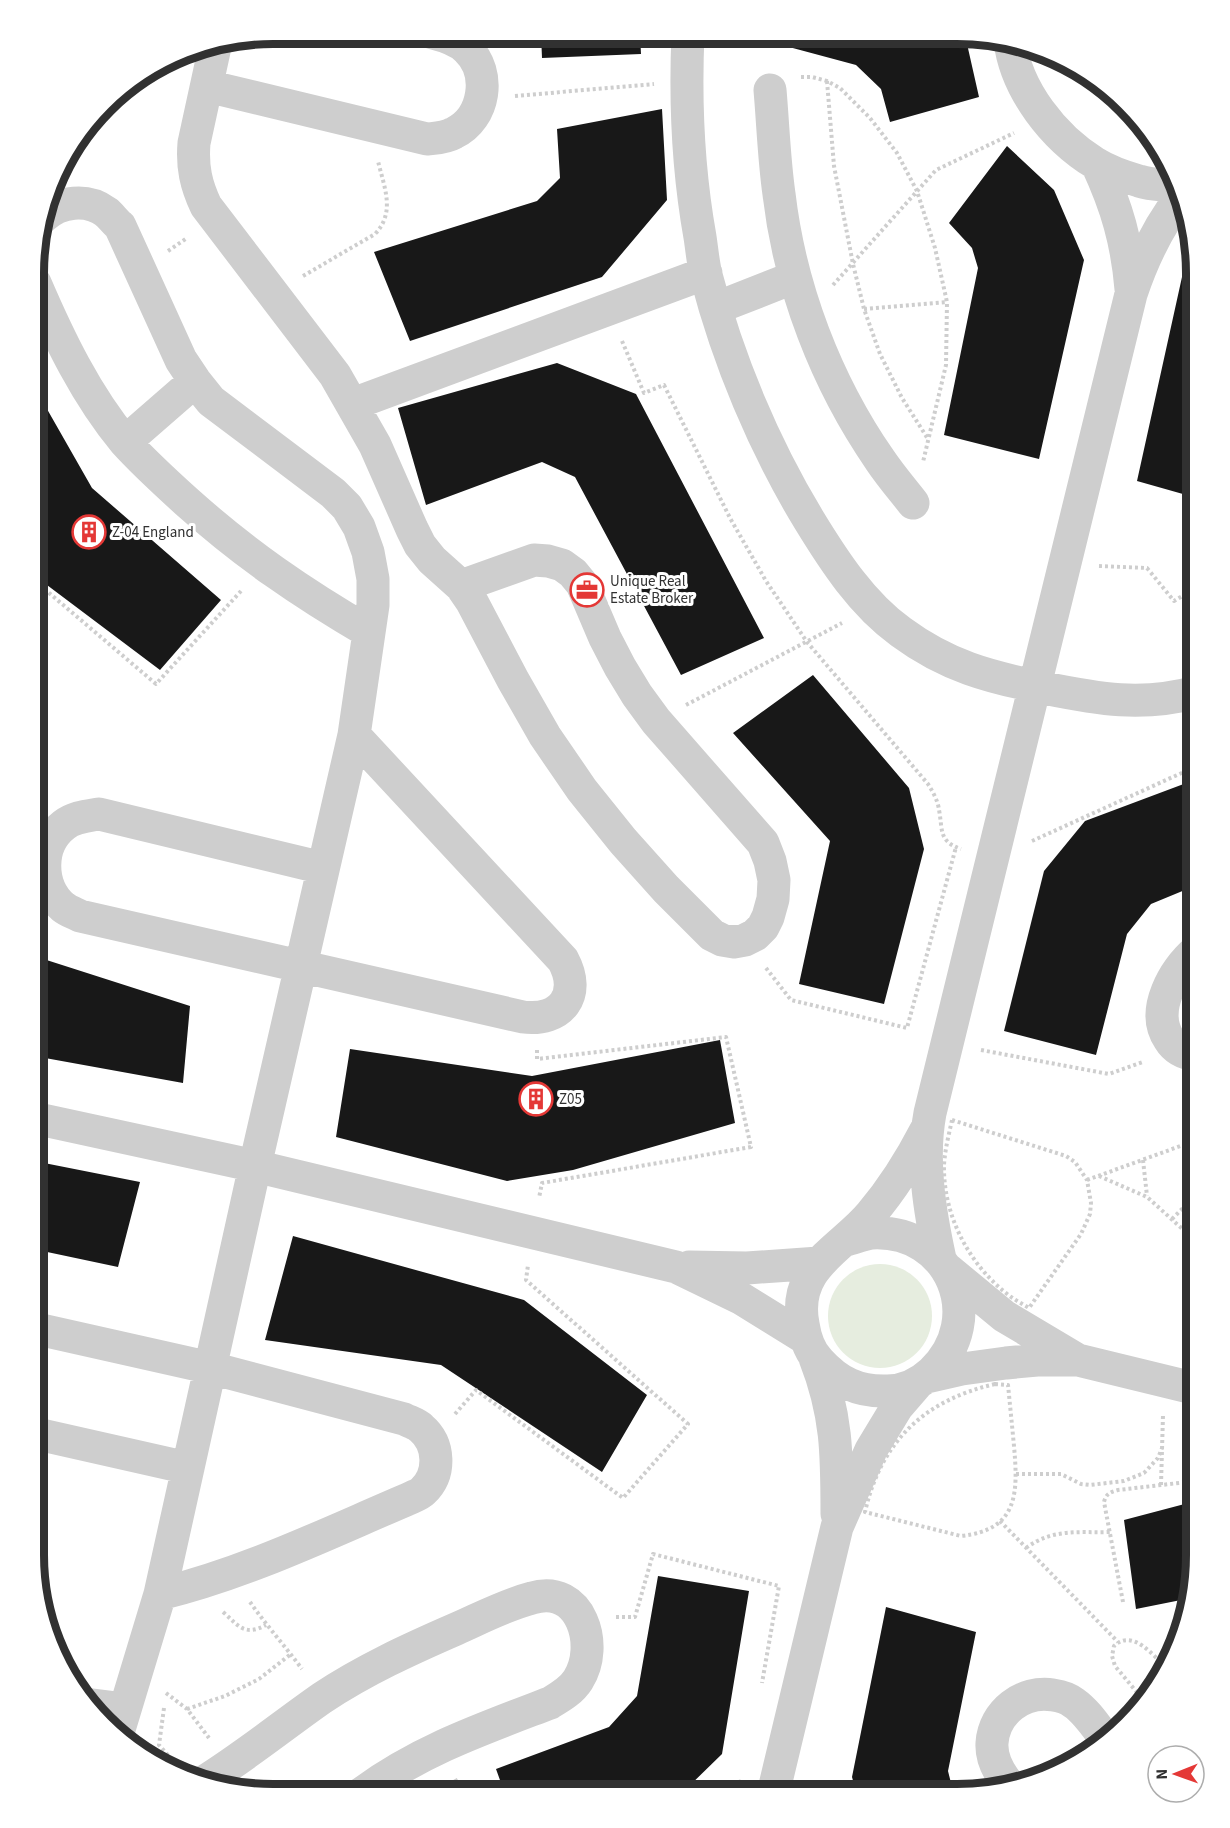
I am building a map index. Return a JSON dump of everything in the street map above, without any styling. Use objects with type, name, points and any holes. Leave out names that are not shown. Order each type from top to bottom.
[{"type":"street","points":[[207,86],[427,139],[441,138],[455,133],[467,124],[476,112],[481,99],[483,86],[481,73],[476,60],[461,44]]},
{"type":"street","points":[[688,44],[688,146],[695,210],[706,273],[716,308],[751,405],[773,457],[818,535],[844,572],[872,607],[907,637],[964,668],[999,679],[1108,700],[1145,701],[1186,695]]},
{"type":"street","points":[[1012,50],[1024,85],[1045,118],[1069,144],[1097,164],[1141,182],[1169,186]]},
{"type":"street","points":[[214,51],[194,143],[193,160],[194,176],[206,206],[316,348],[353,404],[375,445],[420,545],[432,560],[461,586],[482,618],[513,680],[545,736],[582,790],[622,841],[712,935],[734,942],[755,935],[763,927],[773,899],[774,880],[771,861],[763,843],[656,721],[620,667],[582,584],[573,573],[561,565],[534,560],[461,586]]},
{"type":"street","points":[[770,90],[778,194],[795,277],[807,315],[827,366],[851,414],[880,460],[913,503]]},
{"type":"street","points":[[1097,164],[1112,195],[1121,228],[1128,260],[1131,294]]},
{"type":"street","points":[[52,210],[68,203],[88,204],[106,212],[120,226],[181,360],[195,381],[211,401],[333,493],[347,507],[359,527],[369,552],[373,579],[373,605],[354,735],[160,1594],[121,1723]]},
{"type":"street","points":[[775,1784],[837,1527],[870,1450],[897,1407],[921,1381],[942,1363],[959,1327],[960,1306],[956,1287],[943,1264],[930,1200],[927,1127],[1131,294],[1140,265],[1153,238],[1176,204]]},
{"type":"street","points":[[353,404],[706,273]]},
{"type":"street","points":[[716,308],[795,277]]},
{"type":"street","points":[[44,305],[73,365],[125,442],[176,493],[264,566],[315,601],[369,632]]},
{"type":"street","points":[[125,442],[195,381]]},
{"type":"street","points":[[323,868],[99,814],[81,817],[64,825],[52,839],[45,856],[45,875],[51,892],[63,907],[80,916],[536,1019],[549,1016],[560,1009],[568,998],[571,985],[569,972],[563,960],[354,735]]},
{"type":"street","points":[[1186,961],[1173,978],[1163,1007],[1164,1032],[1170,1042],[1186,1051]]},
{"type":"street","points":[[44,1120],[255,1166],[676,1267],[742,1299],[810,1347],[830,1374],[849,1385],[871,1391],[894,1391],[962,1369],[1037,1360],[1078,1360],[1186,1387]]},
{"type":"street","points":[[837,1527],[834,1426],[830,1402],[802,1318],[802,1298],[808,1280],[819,1263],[869,1217],[890,1192],[927,1127]]},
{"type":"street","points":[[846,1240],[871,1233],[896,1234],[920,1244],[1004,1316],[1078,1360]]},
{"type":"street","points":[[676,1267],[747,1268],[819,1263]]},
{"type":"street","points":[[44,1330],[211,1368],[404,1419],[421,1427],[432,1441],[436,1459],[433,1477],[423,1491],[231,1574],[160,1594]]},
{"type":"street","points":[[44,1435],[188,1467]]},
{"type":"street","points":[[202,1773],[229,1765],[322,1698],[364,1672],[408,1650],[512,1604],[536,1596],[558,1598],[569,1602],[586,1632],[588,1649],[585,1666],[577,1682],[550,1703],[437,1747],[375,1784]]},
{"type":"street","points":[[1004,1780],[994,1760],[992,1744],[995,1728],[1002,1715],[1014,1703],[1028,1696],[1043,1693],[1073,1702],[1101,1734]]},
{"type":"path","points":[[770,90],[797,77],[812,77],[840,88],[870,118],[897,153],[917,191],[935,248],[947,302],[946,365],[913,503]]},
{"type":"path","points":[[481,99],[686,81]]},
{"type":"path","points":[[827,81],[834,166],[864,309],[880,354],[902,398],[928,440]]},
{"type":"path","points":[[807,315],[936,170],[1045,118]]},
{"type":"path","points":[[273,293],[375,234],[381,227],[386,218],[387,208],[370,125]]},
{"type":"path","points":[[140,269],[216,219]]},
{"type":"path","points":[[864,309],[947,302]]},
{"type":"path","points":[[610,309],[644,393],[664,385],[730,518],[766,581],[807,642],[928,784],[940,812],[944,839],[956,847],[993,859],[1186,771]]},
{"type":"path","points":[[1065,564],[1147,568],[1174,602],[1186,594]]},
{"type":"path","points":[[44,589],[156,684],[264,566]]},
{"type":"path","points":[[656,721],[872,607]]},
{"type":"path","points":[[745,940],[791,1000],[907,1028],[956,847]]},
{"type":"path","points":[[947,1043],[1109,1074],[1186,1053]]},
{"type":"path","points":[[952,1120],[1066,1156],[1075,1162],[1087,1180],[1091,1203],[1087,1224],[1029,1308],[1007,1294],[987,1276],[971,1256],[958,1233],[950,1211],[944,1166],[952,1120]]},
{"type":"path","points":[[1087,1180],[1186,1144]]},
{"type":"path","points":[[1143,1160],[1147,1197]]},
{"type":"path","points":[[1099,1176],[1147,1197],[1186,1232]]},
{"type":"path","points":[[1172,1219],[1186,1205]]},
{"type":"path","points":[[1161,1485],[1165,1382]]},
{"type":"path","points":[[995,1384],[1008,1385],[1016,1474],[1016,1490],[1008,1512],[1000,1521],[982,1532],[961,1536],[865,1512],[877,1474],[898,1440],[931,1409],[951,1397],[972,1389],[995,1384]]},
{"type":"path","points":[[1016,1474],[1061,1474],[1081,1484],[1090,1485],[1124,1481],[1152,1467],[1162,1448]]},
{"type":"path","points":[[1123,1602],[1104,1502],[1106,1496],[1111,1491],[1186,1482]]},
{"type":"path","points":[[1000,1521],[1118,1642]]},
{"type":"path","points":[[1026,1548],[1046,1536],[1057,1533],[1110,1532]]},
{"type":"path","points":[[579,1616],[635,1617],[653,1554],[779,1586],[760,1689]]},
{"type":"path","points":[[231,1574],[266,1625],[291,1654],[322,1698]]},
{"type":"path","points":[[217,1609],[227,1615],[237,1626],[245,1629],[253,1630],[266,1625]]},
{"type":"path","points":[[1139,1695],[1112,1661],[1112,1651],[1118,1642],[1129,1639],[1135,1641],[1160,1662]]},
{"type":"path","points":[[187,1709],[225,1696],[259,1679],[291,1654]]},
{"type":"path","points":[[168,1682],[159,1745],[180,1765]]},
{"type":"path","points":[[166,1693],[187,1709],[229,1765]]},
{"type":"shaded area","points":[[880,1264],[900,1268],[917,1279],[928,1296],[932,1316],[928,1336],[917,1353],[900,1364],[880,1368],[860,1364],[843,1353],[832,1336],[828,1316],[832,1296],[843,1279],[860,1268]]},
{"type":"building","points":[[541,44],[640,44],[641,54],[542,58]]},
{"type":"building","points":[[778,44],[967,44],[979,97],[890,122],[881,89],[856,65]]},
{"type":"building","points":[[662,109],[667,200],[602,277],[410,341],[374,252],[537,201],[560,178],[557,129]]},
{"type":"building","points":[[1007,146],[1054,190],[1084,260],[1039,459],[944,435],[978,268],[972,248],[949,223]]},
{"type":"building","points":[[1186,274],[1186,495],[1137,481],[1182,277]]},
{"type":"building","points":[[557,363],[636,394],[764,638],[681,675],[575,477],[542,462],[426,505],[398,408]]},
{"type":"building","name":"Z-04 England","points":[[44,404],[92,488],[221,600],[160,670],[44,583]]},
{"type":"building","points":[[813,675],[909,788],[924,849],[884,1004],[799,984],[830,841],[733,733]]},
{"type":"building","points":[[1186,783],[1186,890],[1151,904],[1127,934],[1096,1055],[1004,1031],[1044,871],[1085,821]]},
{"type":"building","points":[[44,959],[190,1006],[183,1083],[44,1058]]},
{"type":"building","name":"Z05","points":[[720,1040],[735,1123],[573,1170],[507,1181],[336,1137],[350,1049],[532,1076]]},
{"type":"building","points":[[44,1163],[140,1182],[118,1267],[44,1251]]},
{"type":"building","points":[[293,1236],[524,1300],[647,1395],[602,1472],[441,1365],[265,1340]]},
{"type":"building","points":[[1186,1504],[1186,1571],[1182,1600],[1136,1609],[1124,1520]]},
{"type":"building","points":[[658,1576],[749,1591],[722,1754],[691,1784],[501,1784],[496,1769],[609,1727],[637,1696]]},
{"type":"building","points":[[886,1607],[976,1632],[948,1771],[951,1784],[854,1784],[852,1777]]},
{"type":"place","name":"Z-04 England","points":[[89,532]]},
{"type":"place","name":"Unique Real Estate Broker","points":[[587,590]]},
{"type":"place","name":"Z05","points":[[536,1099]]}]
